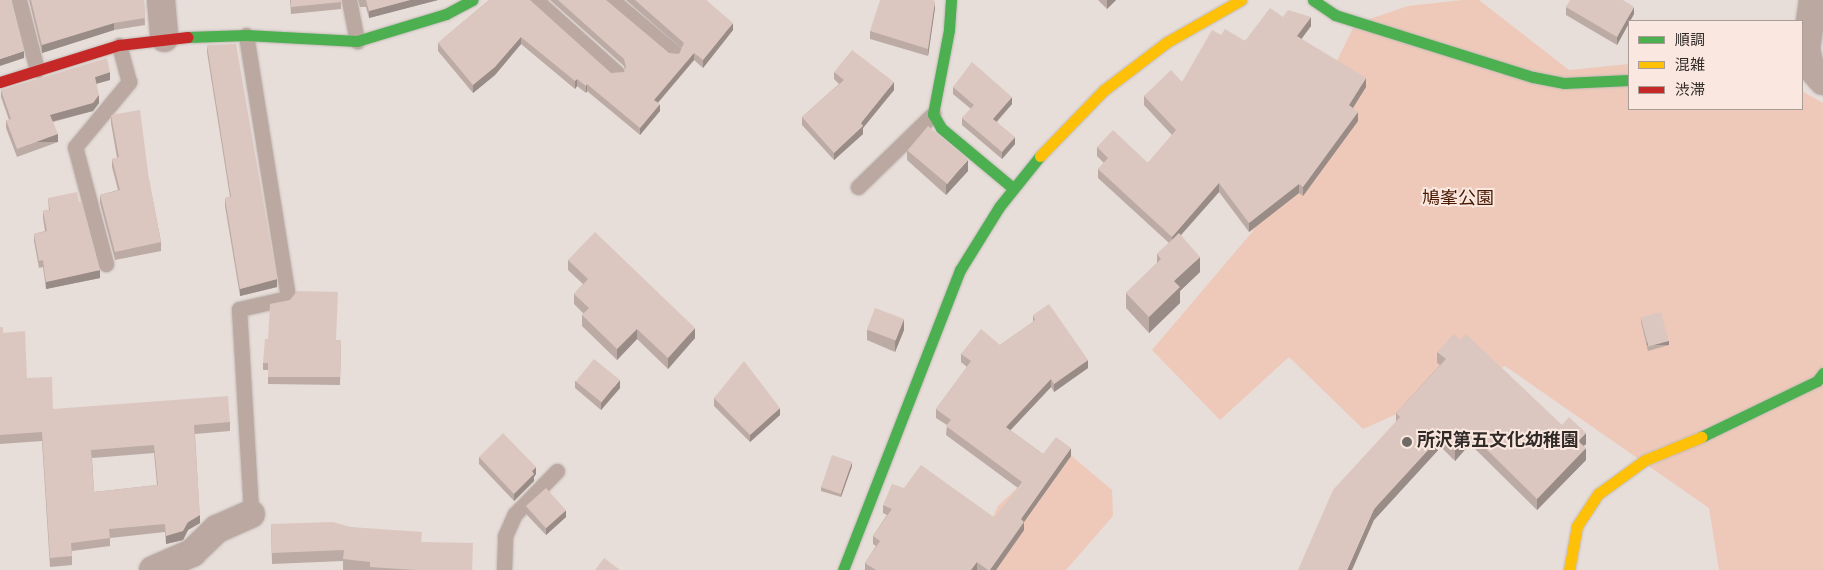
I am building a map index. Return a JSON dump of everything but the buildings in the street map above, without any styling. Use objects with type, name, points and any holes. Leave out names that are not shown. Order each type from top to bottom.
[{"type":"street","points":[[161,0],[164,38]]},
{"type":"street","points":[[0,82],[119,46],[164,38],[246,35],[357,42],[438,17],[472,0]]},
{"type":"street","points":[[950,0],[949,30],[933,114],[941,128],[1013,188]]},
{"type":"street","points":[[1313,0],[1335,15],[1524,74],[1564,83],[1628,80]]},
{"type":"street","points":[[1813,0],[1806,49],[1815,81]]},
{"type":"street","points":[[843,570],[943,307],[973,248],[1013,188],[1055,138],[1104,90],[1167,42],[1227,3]]},
{"type":"street","points":[[1569,570],[1577,526],[1598,494],[1645,460],[1734,424],[1816,381],[1823,373]]},
{"type":"street","points":[[153,570],[192,553],[218,529],[251,514]]},
{"type":"lane","points":[[19,0],[37,70]]},
{"type":"lane","points":[[349,0],[357,42]]},
{"type":"lane","points":[[536,0],[617,72]]},
{"type":"lane","points":[[612,0],[676,53]]},
{"type":"lane","points":[[246,35],[288,298],[239,309],[251,514]]},
{"type":"lane","points":[[106,264],[75,147],[129,82],[119,46]]},
{"type":"lane","points":[[858,187],[933,114]]},
{"type":"lane","points":[[504,570],[505,536],[514,514],[558,471]]},
{"type":"green space","name":"鳩峯公園","points":[[1479,0],[1569,70],[1628,64],[1628,110],[1803,110],[1803,92],[1823,103],[1823,570],[1719,570],[1709,508],[1505,366],[1363,429],[1289,357],[1220,420],[1152,350],[1253,231],[1355,24],[1408,6]]},
{"type":"green space","points":[[1061,447],[1112,490],[1113,516],[1066,570],[968,570],[998,506]]},
{"type":"traffic: fast","points":[[188,37],[246,35],[357,41],[446,14],[472,0]]},
{"type":"traffic: fast","points":[[951,0],[949,30],[933,114],[941,128],[1013,188]]},
{"type":"traffic: fast","points":[[1313,0],[1335,15],[1533,77],[1564,83],[1628,80]]},
{"type":"traffic: fast","points":[[843,570],[960,270],[999,207],[1040,156]]},
{"type":"traffic: fast","points":[[1701,437],[1817,381],[1823,373]]},
{"type":"traffic: slow","points":[[1040,156],[1104,90],[1167,42],[1241,0]]},
{"type":"traffic: slow","points":[[1569,570],[1577,526],[1598,494],[1645,460],[1701,437]]},
{"type":"traffic: jam","points":[[0,82],[119,45],[188,37]]},
{"type":"place","name":"所沢第五文化幼稚園","points":[[1407,442]]}]
